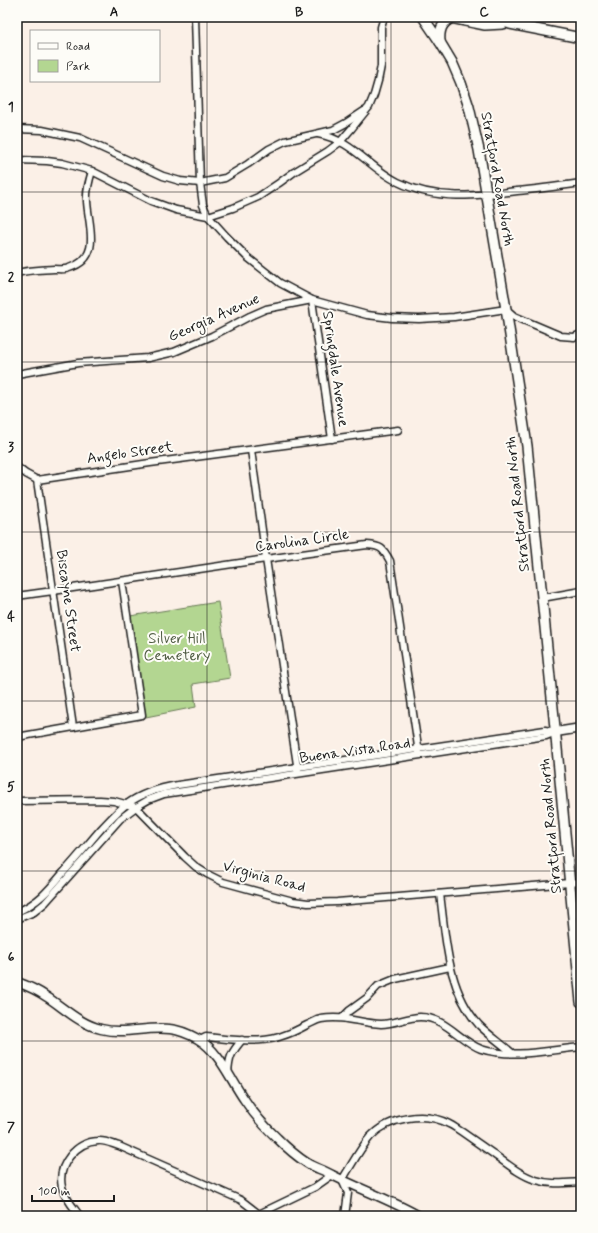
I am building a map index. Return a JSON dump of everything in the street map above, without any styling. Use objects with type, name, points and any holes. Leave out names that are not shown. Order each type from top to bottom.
[{"type":"main road","name":"Stratford Road North","points":[[423,17],[440,42],[457,73],[469,107],[479,150],[506,309],[527,444],[581,1002]]},
{"type":"main road","points":[[489,17],[510,24],[581,38]]},
{"type":"main road","points":[[440,42],[442,26],[449,18],[485,25],[510,24]]},
{"type":"street","name":"Springdale Avenue","points":[[195,17],[200,183],[203,205],[208,216],[247,257],[280,283],[312,300],[332,440],[251,450]]},
{"type":"street","points":[[17,160],[47,161],[92,171],[151,201],[176,210],[208,216],[233,208],[258,197],[279,184],[294,172],[340,142],[352,128],[368,107],[374,95],[381,66],[381,33],[384,17]]},
{"type":"street","points":[[17,129],[49,131],[80,138],[163,176],[180,181],[200,183],[225,178],[269,149],[285,141],[334,130],[368,107]]},
{"type":"street","points":[[314,134],[326,136],[340,142],[397,182],[414,189],[439,195],[487,195],[581,183]]},
{"type":"street","points":[[17,273],[30,270],[68,269],[79,264],[86,256],[91,242],[91,229],[86,200],[92,171]]},
{"type":"street","name":"Georgia Avenue","points":[[17,374],[78,363],[148,358],[174,352],[212,336],[266,309],[312,300],[367,315],[392,318],[419,319],[454,317],[506,309]]},
{"type":"street","points":[[506,309],[514,316],[561,336],[574,337],[581,334]]},
{"type":"street","points":[[332,440],[398,430]]},
{"type":"street","points":[[17,912],[27,908],[38,900],[51,887],[111,818],[127,804],[146,794],[165,787],[298,770],[251,450]]},
{"type":"street","name":"Angelo Street","points":[[37,480],[251,450]]},
{"type":"street","points":[[17,467],[37,480]]},
{"type":"street","name":"Biscayne Street","points":[[37,480],[73,727]]},
{"type":"street","name":"Carolina Circle","points":[[17,596],[53,592],[266,559],[367,545],[377,546],[385,551],[390,560],[419,752]]},
{"type":"street","points":[[17,737],[142,715],[122,581]]},
{"type":"street","points":[[542,598],[581,591]]},
{"type":"street","name":"Buena Vista Road","points":[[17,919],[34,912],[45,903],[120,818],[148,800],[164,794],[298,770],[419,752],[546,736],[556,732],[581,728]]},
{"type":"street","name":"Virginia Road","points":[[17,801],[100,800],[127,804],[136,807],[185,857],[207,874],[223,882],[293,901],[319,902],[440,894],[581,882]]},
{"type":"street","points":[[440,894],[450,967],[456,988],[470,1013],[488,1033],[512,1053]]},
{"type":"street","points":[[343,1018],[349,1011],[367,998],[378,986],[386,982],[395,978],[450,967]]},
{"type":"street","points":[[17,982],[33,988],[85,1024],[100,1029],[125,1032],[141,1029],[170,1029],[184,1032],[200,1040],[212,1050],[256,1117],[294,1154],[308,1164],[406,1208],[419,1216]]},
{"type":"street","points":[[200,1040],[206,1037],[242,1040],[277,1038],[318,1020],[343,1018],[381,1024],[420,1017],[434,1020],[443,1024],[468,1042],[481,1048],[496,1052],[525,1053],[581,1047]]},
{"type":"street","points":[[228,1074],[229,1060],[233,1050],[242,1040]]},
{"type":"street","points":[[342,1180],[362,1148],[371,1137],[385,1126],[399,1120],[416,1117],[432,1118],[449,1124],[520,1173],[534,1180],[560,1184],[581,1182]]},
{"type":"street","points":[[80,1216],[70,1203],[62,1187],[63,1167],[69,1156],[85,1144],[97,1141],[107,1142],[119,1146],[234,1197],[247,1204],[259,1215],[315,1187],[332,1175]]},
{"type":"street","points":[[342,1180],[348,1193],[345,1216]]},
{"type":"green space","name":"Silver Hill Cemetery","points":[[218,602],[230,678],[193,684],[196,707],[146,717],[130,616]]}]
